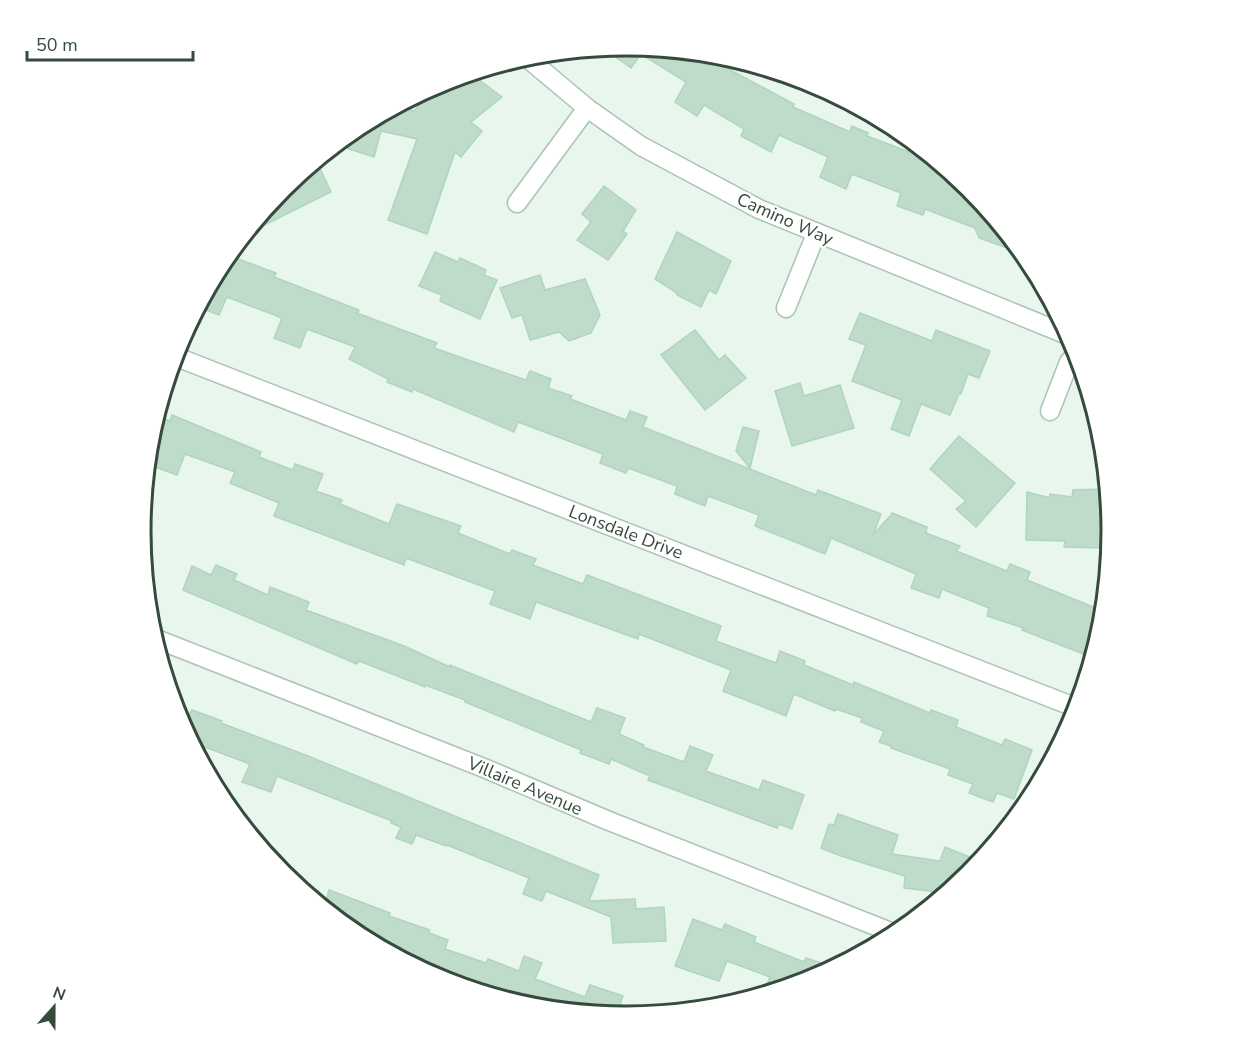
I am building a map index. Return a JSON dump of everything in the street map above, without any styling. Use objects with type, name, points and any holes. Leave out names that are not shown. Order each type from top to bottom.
[{"type":"street","name":"Camino Way","points":[[535,65],[588,108],[641,146],[759,209],[1057,331]]},
{"type":"street","points":[[517,203],[588,108]]},
{"type":"street","points":[[786,308],[816,234]]},
{"type":"street","name":"Lonsdale Drive","points":[[183,360],[1068,704]]},
{"type":"street","points":[[1050,411],[1070,361]]},
{"type":"street","name":"Villaire Avenue","points":[[164,642],[884,929]]},
{"type":"building","points":[[615,56],[639,56],[631,68]]},
{"type":"building","points":[[645,57],[688,60],[727,67],[794,104],[793,107],[850,132],[852,126],[868,133],[867,136],[915,154],[962,195],[1008,248],[979,238],[975,228],[925,209],[923,215],[897,206],[901,193],[852,174],[846,189],[820,177],[828,157],[779,135],[771,152],[741,136],[744,129],[704,105],[697,116],[675,102],[686,82]]},
{"type":"building","points":[[478,79],[502,97],[471,122],[482,131],[461,157],[455,152],[427,234],[388,220],[417,139],[381,131],[374,157],[346,148],[388,119],[407,109],[414,111],[422,101]]},
{"type":"building","points":[[320,168],[331,192],[261,227]]},
{"type":"building","points":[[604,186],[636,210],[623,231],[627,234],[608,260],[577,240],[591,222],[582,214]]},
{"type":"building","points":[[677,232],[731,261],[716,294],[709,290],[701,307],[677,295],[655,279]]},
{"type":"building","points":[[435,252],[458,262],[460,258],[486,270],[484,275],[497,280],[480,319],[440,301],[442,295],[419,286]]},
{"type":"building","points":[[237,259],[276,273],[274,277],[359,310],[357,313],[437,343],[434,348],[526,380],[530,371],[551,379],[548,388],[572,396],[570,399],[626,420],[630,411],[647,417],[643,427],[816,495],[818,490],[881,514],[873,535],[892,513],[927,527],[926,533],[960,546],[956,551],[1007,571],[1010,564],[1030,572],[1027,580],[1094,608],[1085,654],[1022,630],[1023,628],[987,616],[989,608],[942,589],[939,598],[911,588],[916,574],[831,538],[825,554],[755,526],[759,515],[708,496],[705,506],[675,494],[677,486],[628,468],[626,473],[600,463],[603,454],[518,422],[514,432],[413,389],[412,392],[387,382],[388,379],[349,359],[355,347],[307,329],[300,348],[274,338],[282,318],[227,297],[219,315],[206,310]]},
{"type":"building","points":[[540,275],[545,290],[585,279],[600,315],[591,333],[569,341],[559,332],[530,340],[522,315],[512,318],[500,288]]},
{"type":"building","points":[[860,313],[932,341],[936,330],[990,351],[979,378],[968,374],[950,415],[921,404],[909,436],[891,429],[902,400],[852,381],[866,345],[849,339]]},
{"type":"building","points":[[695,330],[719,360],[725,355],[746,378],[705,410],[661,355]]},
{"type":"building","points":[[800,383],[804,396],[840,385],[854,428],[792,446],[775,391]]},
{"type":"building","points":[[172,415],[261,452],[259,457],[293,470],[295,464],[323,474],[316,491],[342,500],[340,504],[389,524],[397,504],[461,526],[458,533],[510,554],[512,550],[536,559],[533,565],[583,584],[587,575],[721,626],[716,641],[776,663],[780,651],[805,661],[804,665],[853,685],[854,682],[930,713],[931,710],[958,720],[956,727],[1002,745],[1005,739],[1032,750],[1014,799],[997,793],[993,802],[969,793],[973,784],[948,775],[950,769],[879,742],[884,731],[861,722],[862,718],[836,709],[835,711],[794,694],[786,716],[723,691],[731,670],[639,634],[638,639],[536,602],[530,619],[490,604],[495,591],[406,558],[404,565],[274,516],[279,503],[230,483],[235,472],[185,454],[177,475],[155,467],[164,419],[170,421]]},
{"type":"building","points":[[743,427],[759,431],[750,468],[736,451]]},
{"type":"building","points":[[959,436],[1015,483],[976,527],[956,509],[966,501],[930,469]]},
{"type":"building","points":[[1099,489],[1100,548],[1064,547],[1065,541],[1026,540],[1027,492],[1050,498],[1050,494],[1072,497],[1073,490]]},
{"type":"building","points":[[216,565],[237,574],[234,580],[268,595],[270,587],[309,602],[306,610],[404,646],[450,667],[450,665],[591,722],[597,708],[625,718],[619,734],[644,745],[643,747],[684,762],[690,746],[713,755],[706,771],[759,790],[763,780],[804,795],[792,829],[779,824],[777,828],[648,780],[650,776],[611,759],[609,764],[580,753],[581,750],[465,702],[465,700],[359,661],[357,664],[183,590],[192,566],[211,575]]},
{"type":"building","points":[[192,710],[222,721],[221,723],[308,756],[599,875],[589,901],[635,899],[636,909],[664,907],[666,941],[613,943],[611,917],[546,891],[542,901],[523,894],[529,878],[416,835],[412,844],[396,838],[401,827],[391,823],[392,821],[277,776],[271,792],[242,782],[250,764],[203,746],[187,713],[190,714]]},
{"type":"building","points":[[838,814],[898,835],[892,854],[940,861],[945,847],[970,857],[933,892],[904,888],[905,876],[821,848],[829,824],[834,825]]},
{"type":"building","points":[[329,890],[390,913],[389,916],[430,930],[429,933],[448,940],[445,949],[486,963],[488,959],[519,971],[524,956],[542,963],[535,979],[585,997],[590,985],[623,996],[619,1006],[564,1001],[533,996],[473,980],[416,957],[388,942],[327,899]]},
{"type":"building","points":[[693,919],[722,930],[725,924],[756,937],[754,942],[804,962],[806,958],[822,963],[768,983],[770,977],[727,961],[719,981],[675,966]]}]
